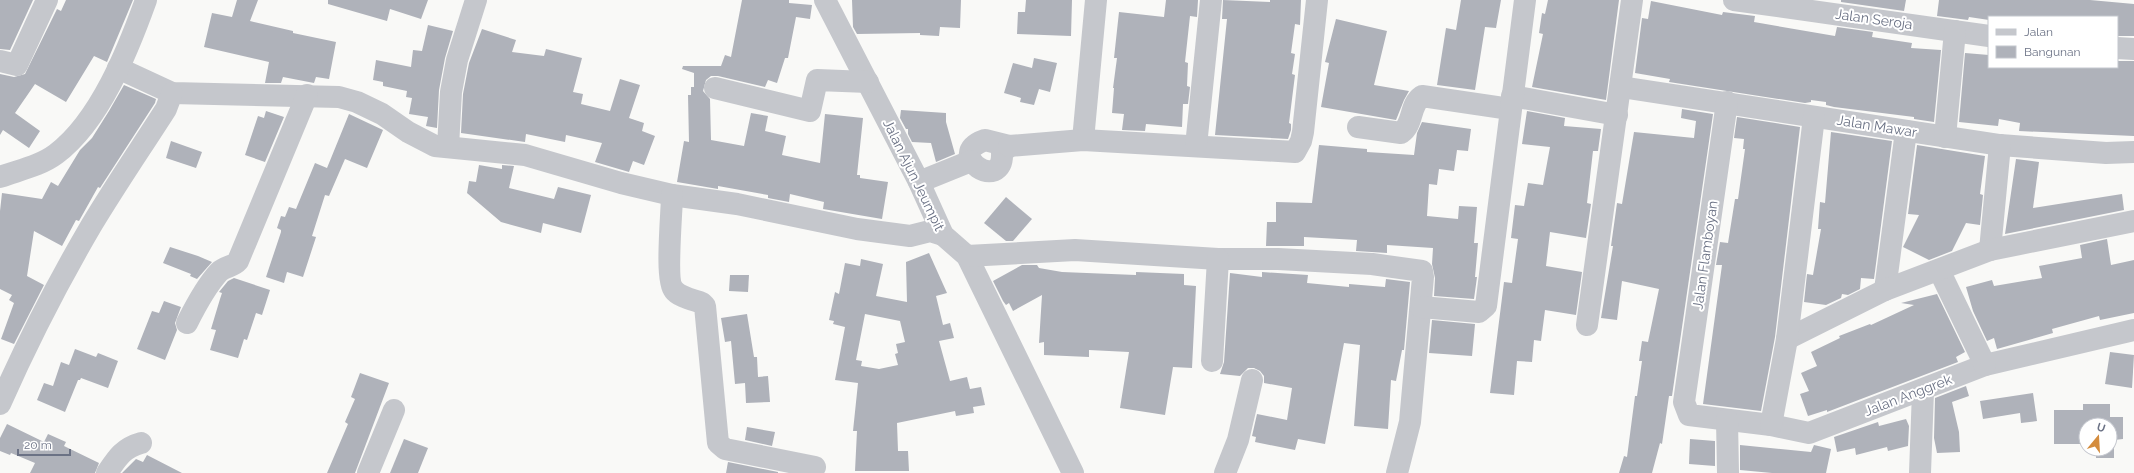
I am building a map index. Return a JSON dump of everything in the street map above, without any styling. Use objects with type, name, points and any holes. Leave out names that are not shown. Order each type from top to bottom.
[{"type":"street","points":[[0,61],[17,65],[47,0]]},
{"type":"street","points":[[0,177],[43,161],[56,153],[88,119],[118,68],[146,0]]},
{"type":"street","points":[[448,146],[451,92],[457,60],[476,0]]},
{"type":"street","name":"Jalan Ajun Jeumpit","points":[[825,0],[918,182],[937,233],[967,256],[1073,473]]},
{"type":"street","points":[[1083,140],[1096,0]]},
{"type":"street","points":[[1196,146],[1211,0]]},
{"type":"street","points":[[918,182],[972,162],[972,149],[980,142],[985,140],[1010,146],[1083,140],[1295,152],[1303,132],[1317,0]]},
{"type":"street","points":[[1421,307],[1479,312],[1486,306],[1525,0]]},
{"type":"street","points":[[1587,325],[1632,0]]},
{"type":"street","name":"Jalan Seroja","points":[[1734,0],[1988,36]]},
{"type":"street","points":[[1945,136],[1956,31]]},
{"type":"street","points":[[2118,48],[2134,49]]},
{"type":"street","points":[[118,68],[172,93],[339,96],[357,102],[382,114],[408,132],[435,146],[448,146],[525,155],[621,183],[672,195],[737,204],[857,229],[910,236],[937,233]]},
{"type":"street","points":[[715,88],[810,111],[817,80],[868,82]]},
{"type":"street","name":"Jalan Mawar","points":[[1621,87],[1727,102],[1814,117],[2000,145],[2106,153],[2134,152]]},
{"type":"street","points":[[0,404],[21,358],[63,276],[92,225],[166,109],[172,93]]},
{"type":"street","points":[[187,323],[198,302],[220,270],[234,265],[238,261],[307,96]]},
{"type":"street","points":[[1358,127],[1401,133],[1408,128],[1415,101],[1422,96],[1511,102],[1617,115]]},
{"type":"street","name":"Jalan Flamboyan","points":[[1686,408],[1684,402],[1727,102]]},
{"type":"street","points":[[1770,425],[1787,339],[1814,117]]},
{"type":"street","points":[[1885,290],[1906,131]]},
{"type":"street","points":[[1990,250],[2000,145]]},
{"type":"street","points":[[672,195],[669,259],[672,287],[676,293],[702,303],[705,306],[718,443],[725,449],[816,467]]},
{"type":"street","points":[[1787,339],[1885,290],[1990,250],[2134,221]]},
{"type":"street","points":[[967,256],[1067,250],[1218,260],[1278,259],[1372,264],[1418,269],[1422,271],[1421,307],[1410,422],[1397,473]]},
{"type":"street","points":[[1212,361],[1218,260]]},
{"type":"street","points":[[1939,270],[1985,365]]},
{"type":"street","name":"Jalan Anggrek","points":[[1686,408],[1689,415],[1770,425],[1809,433],[1923,391],[1985,365],[2134,330]]},
{"type":"street","points":[[1225,473],[1238,440],[1252,380]]},
{"type":"street","points":[[1920,473],[1923,391]]},
{"type":"street","points":[[368,473],[394,410]]},
{"type":"street","points":[[1727,420],[1728,473]]},
{"type":"street","points":[[107,473],[118,456],[125,449],[141,443]]},
{"type":"building","points":[[0,0],[33,0],[10,50],[0,49]]},
{"type":"building","points":[[66,0],[133,0],[107,62],[94,56],[66,102],[35,84],[15,113],[40,131],[29,148],[3,130],[0,135],[0,74],[14,77],[25,74],[57,9],[61,11]]},
{"type":"building","points":[[237,0],[258,0],[250,21],[293,31],[293,33],[336,42],[329,79],[316,77],[314,83],[283,77],[281,83],[265,83],[269,62],[204,47],[212,13],[232,17]]},
{"type":"building","points":[[328,0],[428,0],[421,19],[390,9],[387,21],[328,4]]},
{"type":"building","points":[[742,0],[789,0],[789,3],[812,5],[810,19],[796,17],[788,58],[785,58],[777,83],[768,80],[765,87],[718,76],[711,76],[706,80],[703,91],[710,99],[711,140],[744,146],[751,113],[768,116],[765,131],[786,136],[782,155],[820,163],[825,114],[863,118],[857,175],[860,175],[860,178],[888,182],[882,219],[823,209],[824,202],[790,194],[789,202],[768,198],[768,195],[718,186],[718,189],[677,182],[684,141],[689,142],[688,95],[691,95],[691,87],[694,87],[694,73],[682,69],[683,66],[721,66],[725,55],[731,57]]},
{"type":"building","points":[[852,0],[961,0],[960,28],[940,27],[939,36],[920,35],[920,33],[857,34],[853,27]]},
{"type":"building","points":[[1026,0],[1072,0],[1071,36],[1017,34],[1018,12],[1025,12]]},
{"type":"building","points":[[1166,0],[1198,0],[1197,17],[1190,16],[1185,62],[1188,63],[1187,86],[1190,87],[1188,104],[1183,104],[1182,127],[1146,124],[1145,131],[1122,130],[1124,114],[1112,113],[1113,88],[1117,58],[1114,58],[1119,12],[1164,17]]},
{"type":"building","points":[[1223,0],[1270,2],[1270,0],[1301,0],[1300,25],[1295,24],[1291,53],[1295,54],[1292,74],[1295,75],[1289,123],[1291,124],[1291,130],[1288,139],[1215,135],[1227,19],[1222,19]]},
{"type":"building","points":[[1461,0],[1501,0],[1496,28],[1485,27],[1475,90],[1437,85],[1446,28],[1456,30]]},
{"type":"building","points":[[1548,0],[1619,0],[1606,100],[1532,87],[1543,34],[1539,33],[1542,13],[1545,14]]},
{"type":"building","points":[[1841,0],[1906,0],[1904,11],[1841,2]]},
{"type":"building","points":[[1939,0],[2090,0],[2134,4],[2134,36],[2118,36],[2118,16],[1988,16],[1988,20],[1969,17],[1968,20],[1937,16]]},
{"type":"building","points":[[1651,1],[1722,15],[1723,12],[1755,16],[1754,22],[1835,36],[1837,27],[1873,32],[1872,37],[1912,43],[1911,48],[1941,50],[1934,122],[1914,119],[1914,117],[1834,107],[1826,105],[1826,102],[1811,100],[1811,102],[1805,103],[1669,82],[1670,79],[1635,73],[1642,18],[1648,19]]},
{"type":"building","points":[[1336,19],[1387,31],[1374,85],[1409,91],[1396,120],[1321,107],[1329,63],[1325,62]]},
{"type":"building","points":[[428,25],[453,31],[445,58],[439,90],[437,128],[426,126],[428,117],[409,114],[412,98],[406,97],[407,91],[383,86],[383,82],[373,80],[376,60],[411,67],[413,50],[422,51]]},
{"type":"building","points":[[482,29],[516,40],[512,52],[544,56],[546,49],[582,58],[573,92],[583,94],[581,104],[610,111],[620,79],[640,85],[629,118],[644,123],[642,131],[655,136],[644,165],[633,161],[629,172],[595,162],[602,143],[566,135],[565,142],[526,134],[525,142],[461,133],[463,94],[469,63]]},
{"type":"building","points":[[1965,53],[1988,55],[1988,68],[2118,68],[2118,61],[2134,61],[2134,136],[2019,131],[2020,123],[1999,119],[1998,126],[1959,122]]},
{"type":"building","points":[[1034,58],[1057,63],[1050,92],[1039,89],[1034,105],[1020,102],[1021,98],[1004,93],[1013,63],[1032,68]]},
{"type":"building","points":[[124,85],[156,99],[155,103],[100,188],[98,187],[79,221],[76,220],[62,246],[34,231],[27,276],[44,285],[14,344],[1,339],[14,303],[9,300],[12,295],[0,289],[0,211],[2,193],[42,199],[51,182],[58,186],[80,150],[92,138]]},
{"type":"building","points":[[1682,109],[1713,114],[1672,396],[1669,396],[1662,444],[1660,443],[1652,473],[1619,473],[1624,456],[1627,457],[1635,396],[1637,396],[1642,361],[1639,361],[1642,341],[1648,342],[1659,289],[1622,281],[1617,320],[1601,318],[1613,246],[1611,246],[1617,203],[1622,204],[1634,132],[1694,138],[1696,121],[1681,118]]},
{"type":"building","points":[[901,110],[946,113],[946,122],[955,154],[936,162],[931,143],[912,142],[908,134],[908,129],[906,129],[900,118]]},
{"type":"building","points":[[266,111],[284,117],[265,162],[245,155],[258,116],[264,118]]},
{"type":"building","points":[[1527,111],[1565,118],[1564,126],[1601,129],[1598,151],[1593,151],[1587,203],[1591,204],[1586,238],[1550,232],[1546,266],[1582,272],[1576,315],[1545,310],[1541,341],[1534,340],[1532,362],[1517,361],[1514,395],[1490,393],[1504,282],[1512,283],[1518,239],[1511,238],[1515,205],[1524,206],[1528,183],[1543,185],[1550,147],[1522,144]]},
{"type":"building","points":[[349,114],[383,130],[367,168],[345,159],[329,196],[325,195],[312,236],[316,237],[303,277],[287,272],[284,283],[266,277],[281,232],[281,230],[277,228],[281,216],[285,217],[289,207],[296,209],[315,163],[327,168]]},
{"type":"building","points":[[1737,117],[1800,127],[1775,337],[1761,411],[1703,404],[1722,265],[1716,265],[1720,242],[1728,243],[1735,199],[1738,199],[1745,149],[1743,149],[1744,139],[1734,138]]},
{"type":"building","points":[[1422,122],[1471,129],[1468,151],[1457,150],[1454,171],[1439,169],[1437,185],[1429,184],[1427,216],[1458,219],[1459,206],[1477,207],[1474,243],[1478,243],[1475,277],[1477,277],[1474,299],[1434,296],[1435,278],[1432,264],[1433,248],[1387,245],[1387,253],[1356,251],[1357,240],[1304,237],[1304,246],[1266,246],[1267,222],[1276,222],[1276,202],[1312,203],[1319,145],[1367,149],[1367,152],[1414,155],[1417,133]]},
{"type":"building","points":[[1831,132],[1892,141],[1874,279],[1861,278],[1860,289],[1848,295],[1842,294],[1841,298],[1826,305],[1804,302],[1807,274],[1813,275],[1821,229],[1818,229],[1820,202],[1825,203]]},
{"type":"building","points":[[171,141],[202,152],[196,168],[166,158]]},
{"type":"building","points":[[1917,145],[1985,156],[1980,194],[1983,195],[1980,225],[1966,223],[1952,251],[1929,260],[1903,247],[1919,215],[1908,214]]},
{"type":"building","points":[[2016,159],[2039,162],[2033,208],[2122,194],[2124,210],[2005,234]]},
{"type":"building","points":[[479,165],[502,169],[502,165],[514,166],[509,188],[554,199],[558,187],[591,195],[581,233],[543,223],[541,233],[501,222],[467,193],[469,181],[476,182]]},
{"type":"building","points":[[1006,197],[1032,219],[1013,241],[1006,241],[984,223]]},
{"type":"building","points":[[2107,239],[2111,265],[2134,260],[2134,313],[2100,320],[2099,316],[2052,329],[2053,333],[1997,349],[1994,338],[1987,341],[1973,311],[1966,287],[1992,280],[1994,286],[2042,278],[2039,266],[2082,258],[2080,245]]},
{"type":"building","points":[[170,247],[212,262],[197,279],[190,276],[191,274],[163,263]]},
{"type":"building","points":[[929,253],[947,293],[936,296],[943,325],[950,323],[954,338],[939,341],[950,381],[967,377],[970,389],[981,387],[985,405],[973,407],[974,413],[956,416],[955,411],[897,423],[898,451],[908,451],[909,471],[855,471],[857,431],[853,431],[858,383],[835,380],[845,327],[833,324],[834,321],[829,320],[835,292],[839,294],[845,263],[860,266],[861,259],[883,264],[876,296],[907,302],[906,262]],"holes":[[[865,314],[900,321],[905,342],[896,344],[898,353],[895,354],[898,365],[879,369],[861,366],[862,361],[856,360]]]},
{"type":"building","points":[[1022,265],[1037,265],[1039,268],[1062,272],[1136,275],[1136,272],[1184,274],[1184,285],[1196,286],[1192,368],[1173,367],[1165,415],[1120,408],[1129,352],[1089,350],[1089,357],[1044,355],[1044,342],[1039,343],[1042,295],[1013,311],[1009,303],[1006,305],[1003,301],[993,281]]},
{"type":"building","points":[[1262,272],[1308,275],[1307,283],[1349,287],[1349,284],[1385,287],[1386,279],[1410,282],[1404,350],[1402,350],[1396,381],[1391,380],[1388,429],[1354,426],[1360,345],[1344,343],[1325,444],[1298,439],[1295,450],[1255,442],[1256,437],[1252,436],[1257,414],[1287,420],[1292,388],[1264,383],[1264,376],[1260,371],[1254,368],[1248,368],[1240,376],[1220,374],[1224,362],[1230,273],[1262,277]]},
{"type":"building","points":[[730,275],[749,275],[748,292],[729,291]]},
{"type":"building","points":[[234,278],[270,290],[262,315],[256,313],[247,340],[244,339],[238,358],[210,350],[216,330],[211,329],[222,293],[219,292],[228,281]]},
{"type":"building","points":[[1937,294],[1965,352],[1956,357],[1958,362],[1827,412],[1827,410],[1808,416],[1800,394],[1809,391],[1801,373],[1817,366],[1811,352],[1840,338],[1839,336],[1870,324],[1871,325],[1914,305],[1901,303]]},
{"type":"building","points":[[164,301],[181,307],[175,323],[177,330],[165,360],[137,349],[152,311],[159,313]]},
{"type":"building","points":[[747,314],[754,357],[757,357],[758,377],[768,376],[770,402],[746,403],[745,383],[735,384],[731,341],[725,342],[721,318]]},
{"type":"building","points":[[1432,320],[1475,324],[1472,356],[1429,353]]},
{"type":"building","points":[[75,349],[96,357],[98,353],[118,361],[108,388],[81,378],[78,380],[65,412],[37,400],[44,383],[53,386],[61,362],[69,365]]},
{"type":"building","points":[[2110,352],[2134,355],[2132,388],[2105,384]]},
{"type":"building","points":[[360,373],[389,383],[355,473],[327,473],[348,424],[345,422],[355,399],[351,397]]},
{"type":"building","points":[[1966,386],[1969,396],[1952,402],[1959,432],[1960,452],[1937,453],[1934,438],[1935,398]]},
{"type":"building","points":[[2033,393],[2037,421],[2021,423],[2020,413],[1983,419],[1980,401]]},
{"type":"building","points":[[2083,404],[2110,404],[2110,417],[2078,417],[2078,444],[2054,444],[2054,410],[2083,410]]},
{"type":"building","points":[[2118,417],[2123,417],[2123,439],[2118,440]]},
{"type":"building","points":[[1906,419],[1909,426],[1908,446],[1888,451],[1887,447],[1856,455],[1855,448],[1837,452],[1834,437],[1878,422],[1879,426]]},
{"type":"building","points":[[7,424],[44,442],[48,434],[66,442],[64,446],[99,463],[95,473],[30,473],[35,463],[11,453],[10,455],[0,451],[0,438]]},
{"type":"building","points":[[747,427],[775,432],[772,446],[745,440]]},
{"type":"building","points":[[404,439],[428,448],[418,473],[390,473]]},
{"type":"building","points":[[1690,439],[1715,441],[1715,466],[1689,464]]},
{"type":"building","points":[[1740,445],[1811,452],[1814,445],[1831,449],[1826,473],[1772,473],[1740,470]]},
{"type":"building","points":[[147,455],[182,473],[122,473],[136,459],[143,462]]},
{"type":"building","points":[[2096,457],[2114,457],[2114,458]]},
{"type":"building","points":[[728,462],[778,472],[778,473],[726,473]]}]
